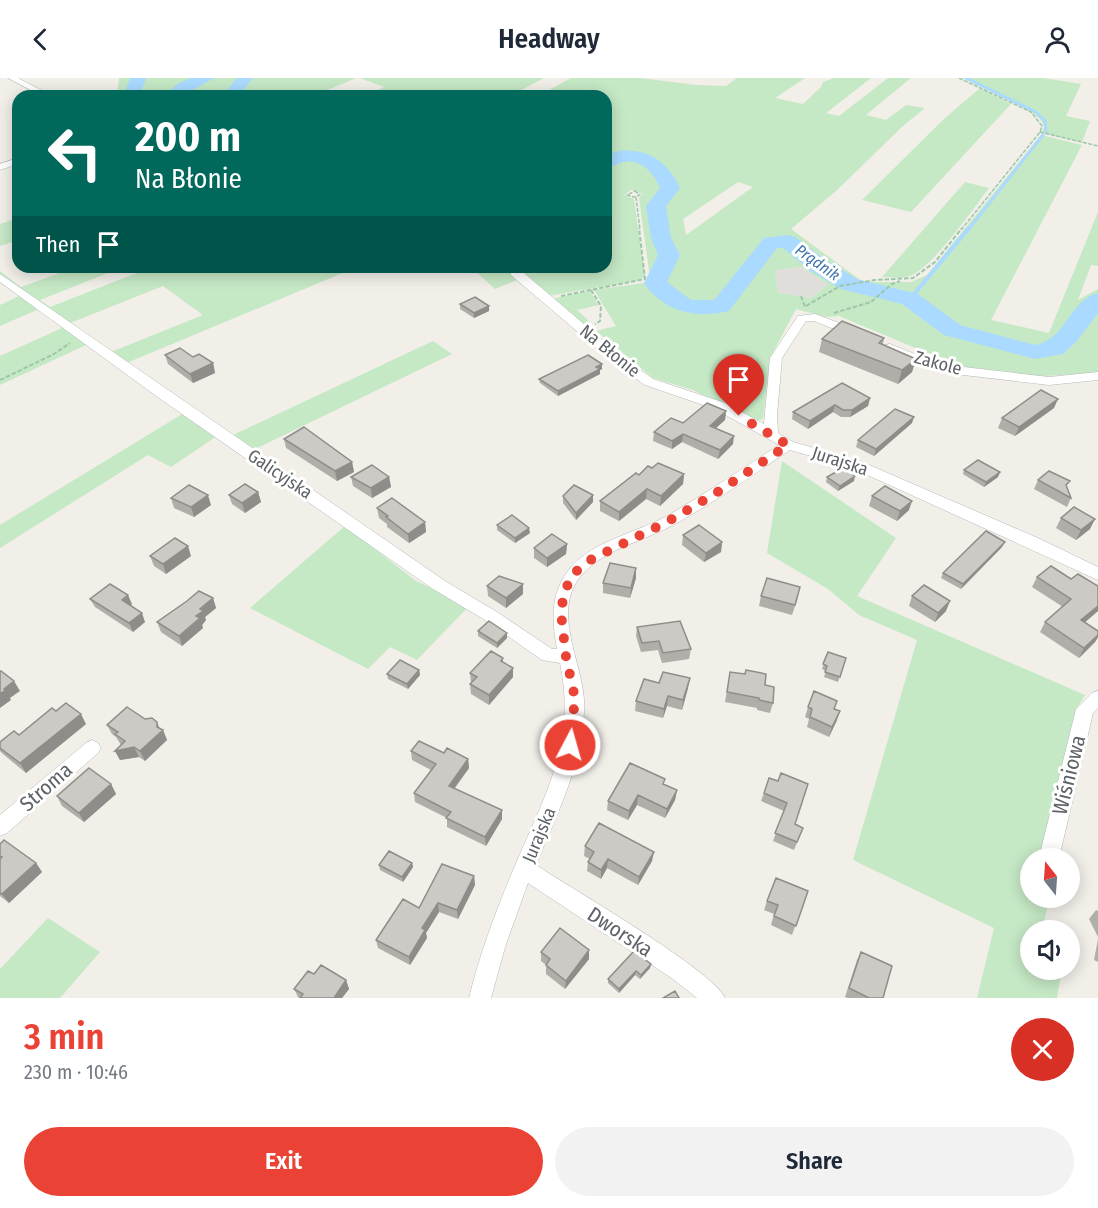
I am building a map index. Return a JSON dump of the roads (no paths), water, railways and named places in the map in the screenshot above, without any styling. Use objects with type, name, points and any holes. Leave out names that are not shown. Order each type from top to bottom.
[{"type":"street","points":[[12,78],[36,90]]},
{"type":"street","name":"Na Błonie","points":[[518,273],[622,363],[649,382],[720,406],[788,445]]},
{"type":"street","name":"Galicyjska","points":[[0,277],[439,585],[491,616],[548,655],[566,657]]},
{"type":"street","name":"Zakole","points":[[772,435],[770,415],[776,358],[802,318],[809,313],[934,366],[1049,381],[1098,376]]},
{"type":"street","name":"Jurajska","points":[[480,998],[498,932],[563,779],[570,745],[575,698],[566,657],[561,613],[564,592],[574,573],[592,559],[667,522],[713,495],[788,445],[855,464],[1035,543],[1098,574]]},
{"type":"street","name":"Wiśniowa","points":[[1051,848],[1085,709],[1098,698]]},
{"type":"street","name":"Stroma","points":[[0,826],[92,748]]},
{"type":"street","name":"Dworska","points":[[524,869],[681,971],[714,998]]},
{"type":"waterway","name":"Prądnik","points":[[135,90],[138,78]]},
{"type":"waterway","name":"Prądnik","points":[[180,90],[206,78]]},
{"type":"waterway","name":"Prądnik","points":[[236,90],[245,78]]},
{"type":"waterway","points":[[966,78],[1036,112],[1045,121],[1046,133]]},
{"type":"waterway","points":[[968,230],[1043,135]]},
{"type":"waterway","name":"Prądnik","points":[[612,159],[627,156],[642,158],[655,166],[665,177],[670,188],[656,206],[661,238],[669,255],[655,283],[671,298],[684,305],[691,307],[721,306],[771,242],[788,241],[819,266],[849,284],[910,299],[952,330],[1035,352],[1054,349],[1069,336],[1084,314],[1098,300]]},
{"type":"waterway","points":[[910,299],[969,228]]}]
